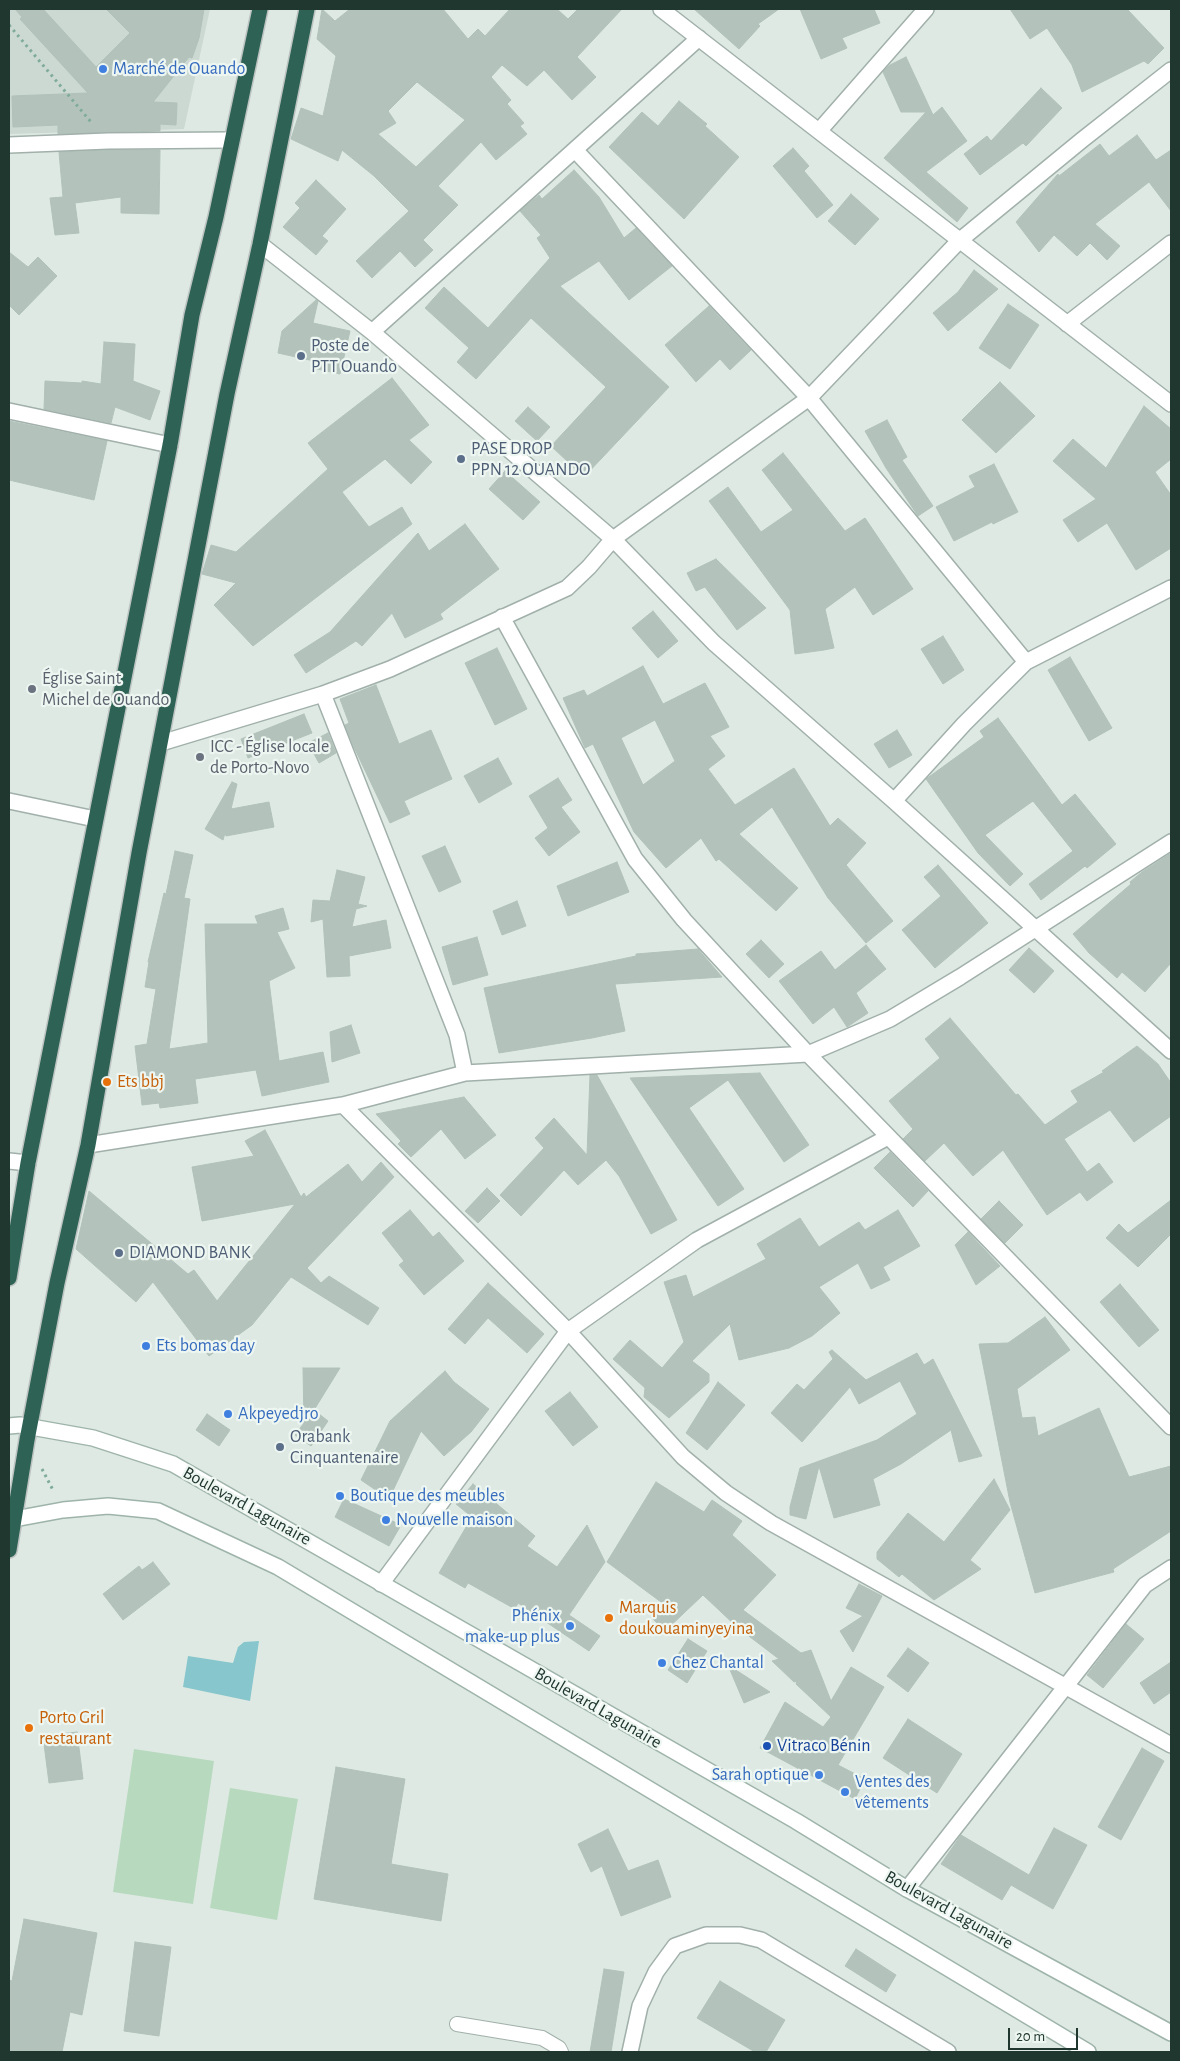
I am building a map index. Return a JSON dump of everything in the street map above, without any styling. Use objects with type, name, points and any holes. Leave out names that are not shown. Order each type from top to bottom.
[{"type":"highway","points":[[9,1278],[28,1163],[170,445],[192,316],[216,217],[260,9]]},
{"type":"highway","points":[[9,1550],[12,1519],[57,1283],[88,1145],[139,853],[227,394],[260,244],[307,9]]},
{"type":"street","points":[[661,9],[1171,404]]},
{"type":"street","points":[[819,131],[926,9]]},
{"type":"street","points":[[372,332],[699,38]]},
{"type":"street","points":[[161,742],[323,694],[390,669],[567,588],[589,567],[613,539],[808,398],[959,241],[1171,70]]},
{"type":"street","points":[[9,145],[108,141],[231,140]]},
{"type":"street","points":[[575,150],[808,398],[1026,662]]},
{"type":"street","points":[[1068,324],[1171,243]]},
{"type":"street","points":[[260,244],[372,332],[613,539],[714,643],[894,801],[1033,929],[1171,1052]]},
{"type":"street","points":[[9,411],[170,445]]},
{"type":"street","points":[[894,801],[964,724],[1026,662],[1171,588]]},
{"type":"street","points":[[502,617],[635,859],[684,920],[808,1054],[1171,1427]]},
{"type":"street","points":[[323,694],[457,1035],[465,1073]]},
{"type":"street","points":[[9,801],[95,819]]},
{"type":"street","points":[[88,1145],[343,1105],[465,1073],[808,1054],[890,1019],[960,977],[1171,842]]},
{"type":"street","points":[[343,1105],[568,1331],[683,1457],[726,1493],[771,1523],[1171,1745]]},
{"type":"street","points":[[381,1584],[568,1331],[697,1240],[888,1137]]},
{"type":"street","points":[[9,1162],[28,1163]]},
{"type":"street","name":"Boulevard Lagunaire","points":[[9,1426],[20,1425],[93,1438],[173,1464],[788,1816],[907,1888],[1171,2033]]},
{"type":"street","points":[[12,1519],[63,1510],[108,1506],[158,1511],[278,1567],[1088,2052]]},
{"type":"street","points":[[907,1888],[1067,1687],[1145,1585],[1171,1568]]},
{"type":"street","points":[[630,2052],[640,2006],[656,1972],[676,1946],[706,1935],[723,1935],[761,1940],[948,2052]]},
{"type":"lane","points":[[457,2024],[542,2038],[559,2048],[561,2052]]},
{"type":"path","points":[[9,25],[108,141]]},
{"type":"shaded area","name":"Marché de Ouando","points":[[9,9],[210,9],[184,129],[9,134]]},
{"type":"green space","points":[[134,1749],[214,1761],[193,1904],[113,1892]]},
{"type":"green space","points":[[230,1788],[298,1799],[277,1920],[210,1908]]},
{"type":"water","points":[[259,1641],[250,1701],[183,1687],[188,1656],[233,1663],[238,1647],[244,1642]]},
{"type":"building","name":"Marché de Ouando","points":[[15,9],[43,9],[96,67],[130,33],[106,9],[204,9],[199,38],[192,58],[189,57],[153,102],[177,103],[176,125],[160,124],[160,131],[58,134],[58,125],[13,127],[12,96],[88,93],[20,19],[22,17]]},
{"type":"building","points":[[322,9],[335,21],[350,9],[443,9],[468,39],[478,29],[485,36],[510,9],[557,9],[568,19],[578,9],[622,9],[577,57],[596,77],[572,100],[544,70],[527,86],[502,65],[491,77],[511,100],[507,104],[524,123],[520,126],[527,134],[496,160],[481,142],[438,186],[458,205],[423,240],[433,250],[415,267],[400,251],[372,278],[356,261],[409,211],[374,176],[342,150],[338,161],[291,139],[301,108],[323,116],[336,56],[317,39]],"holes":[[[417,82],[465,120],[416,167],[378,134],[396,123],[388,111]]]},
{"type":"building","points":[[694,9],[779,9],[758,24],[760,26],[739,49]]},
{"type":"building","points":[[800,9],[874,9],[880,23],[842,38],[847,48],[821,59]]},
{"type":"building","points":[[1010,9],[1127,9],[1164,48],[1148,64],[1144,61],[1082,92],[1072,65],[1047,28],[1030,39]]},
{"type":"building","points":[[906,57],[933,115],[942,107],[967,141],[926,172],[968,208],[957,222],[884,158],[926,112],[901,112],[883,72],[890,65]]},
{"type":"building","points":[[1041,88],[1062,108],[1026,146],[1023,143],[980,175],[964,154],[987,136],[991,141]]},
{"type":"building","points":[[679,101],[707,124],[705,126],[739,157],[684,219],[609,147],[642,112],[658,126]]},
{"type":"building","points":[[1137,135],[1156,160],[1171,150],[1171,211],[1149,182],[1095,224],[1120,246],[1107,260],[1090,243],[1077,256],[1054,235],[1039,252],[1016,222],[1058,174],[1059,176],[1100,144],[1109,156]]},
{"type":"building","points":[[793,148],[809,166],[804,171],[833,205],[817,218],[773,166]]},
{"type":"building","points":[[160,150],[159,214],[121,213],[121,197],[75,203],[79,233],[55,235],[50,198],[63,197],[59,152]]},
{"type":"building","points":[[574,170],[599,197],[624,238],[636,228],[672,266],[629,300],[599,261],[560,286],[669,387],[584,477],[551,446],[606,387],[531,318],[476,379],[457,362],[469,348],[425,308],[444,287],[488,328],[550,258],[537,238],[541,235],[520,211],[539,195],[542,199]]},
{"type":"building","points":[[316,180],[346,209],[322,236],[328,241],[316,255],[283,227],[300,208],[295,203]]},
{"type":"building","points":[[851,194],[879,219],[855,245],[828,221]]},
{"type":"building","points":[[9,252],[28,267],[38,257],[57,276],[19,315],[9,305]]},
{"type":"building","points":[[974,270],[998,289],[948,331],[933,313],[958,292]]},
{"type":"building","points":[[316,300],[318,301],[313,323],[350,331],[340,374],[313,368],[314,361],[278,353],[282,331]]},
{"type":"building","points":[[1008,304],[1039,325],[1010,369],[979,348]]},
{"type":"building","points":[[709,306],[751,350],[730,370],[720,359],[696,382],[665,345]]},
{"type":"building","points":[[104,342],[135,344],[133,381],[160,391],[150,420],[115,407],[111,423],[44,409],[45,381],[82,383],[82,381],[101,384]]},
{"type":"building","points":[[392,378],[429,425],[409,440],[432,462],[411,484],[385,459],[342,492],[369,527],[402,507],[412,524],[253,646],[214,605],[236,583],[202,574],[211,545],[236,552],[328,469],[308,443]]},
{"type":"building","points":[[1000,382],[1035,416],[996,453],[962,420]]},
{"type":"building","points":[[1144,406],[1171,429],[1171,459],[1155,472],[1171,495],[1171,548],[1136,570],[1107,523],[1078,542],[1063,520],[1096,499],[1053,461],[1073,439],[1106,468]]},
{"type":"building","points":[[528,407],[550,427],[537,441],[515,421]]},
{"type":"building","points":[[887,420],[907,457],[902,460],[933,506],[918,516],[886,468],[865,431]]},
{"type":"building","points":[[9,421],[107,441],[94,500],[9,480]]},
{"type":"building","points":[[783,453],[845,531],[865,518],[913,589],[873,615],[855,587],[825,609],[834,648],[795,654],[790,610],[709,501],[728,487],[761,532],[793,510],[762,470]]},
{"type":"building","points":[[994,464],[1018,512],[993,524],[992,522],[954,541],[936,507],[975,487],[969,476]]},
{"type":"building","points":[[505,471],[540,502],[523,520],[489,489]]},
{"type":"building","points":[[465,524],[499,569],[440,614],[443,619],[405,638],[392,613],[362,646],[356,641],[306,673],[294,655],[330,632],[418,533],[429,551]]},
{"type":"building","points":[[716,559],[766,608],[737,630],[705,587],[696,591],[687,573]]},
{"type":"building","points":[[653,611],[678,641],[658,658],[632,628]]},
{"type":"building","points":[[943,636],[964,670],[943,684],[921,649]]},
{"type":"building","points":[[497,648],[527,709],[495,725],[465,663]]},
{"type":"building","points":[[1070,657],[1112,728],[1089,741],[1048,670]]},
{"type":"building","points":[[643,666],[663,704],[705,683],[729,727],[710,736],[725,756],[708,769],[735,805],[794,768],[830,826],[838,818],[866,843],[846,865],[893,921],[866,943],[828,898],[772,807],[739,834],[798,888],[776,911],[719,859],[716,861],[701,838],[666,868],[634,832],[593,744],[585,748],[563,698],[584,690],[587,696]],"holes":[[[655,720],[675,761],[643,785],[621,738]]]},
{"type":"building","points":[[376,685],[399,744],[431,730],[452,779],[404,801],[410,814],[390,823],[353,745],[345,725],[349,723],[340,699]]},
{"type":"building","points":[[304,714],[312,733],[248,758],[241,739]]},
{"type":"building","points":[[998,718],[1062,805],[1075,794],[1116,844],[1087,868],[1085,866],[1041,900],[1029,884],[1073,851],[1033,801],[985,835],[1023,874],[1010,886],[978,853],[926,779],[984,737],[980,731]]},
{"type":"building","points":[[897,730],[912,755],[889,768],[874,744]]},
{"type":"building","points":[[328,733],[336,753],[319,763],[308,743]]},
{"type":"building","points":[[498,758],[512,784],[479,803],[464,776]]},
{"type":"building","points":[[558,778],[572,800],[561,807],[580,832],[549,856],[535,838],[548,828],[529,796]]},
{"type":"building","points":[[232,782],[237,784],[231,809],[269,802],[274,827],[226,836],[225,833],[223,840],[205,829]]},
{"type":"building","points":[[445,846],[461,882],[439,892],[422,856]]},
{"type":"building","points":[[175,851],[193,855],[184,898],[190,899],[169,1049],[208,1043],[205,924],[258,924],[255,916],[283,908],[289,929],[277,932],[295,968],[269,981],[279,1061],[323,1052],[329,1082],[262,1096],[256,1070],[195,1079],[198,1103],[160,1108],[159,1103],[142,1105],[135,1046],[147,1044],[156,989],[145,987],[148,962]]},
{"type":"building","points":[[1171,853],[1171,963],[1145,992],[1122,972],[1117,978],[1089,953],[1073,934],[1131,884],[1130,882],[1142,872]]},
{"type":"building","points":[[617,862],[629,892],[568,916],[557,886]]},
{"type":"building","points":[[938,865],[988,923],[935,968],[902,930],[941,896],[924,877]]},
{"type":"building","points":[[337,870],[365,877],[358,904],[367,906],[356,909],[352,927],[386,920],[391,948],[349,956],[350,976],[327,977],[323,919],[311,922],[313,900],[330,901]]},
{"type":"building","points":[[517,901],[526,926],[502,935],[493,911]]},
{"type":"building","points":[[477,937],[488,975],[453,985],[442,947]]},
{"type":"building","points":[[761,940],[784,964],[769,978],[746,954]]},
{"type":"building","points":[[866,945],[886,969],[856,993],[868,1013],[847,1027],[834,1007],[813,1024],[779,981],[821,951],[835,970]]},
{"type":"building","points":[[1029,948],[1054,971],[1034,993],[1009,970]]},
{"type":"building","points":[[698,949],[722,977],[615,984],[625,1031],[499,1053],[484,988],[636,956],[636,954]]},
{"type":"building","points":[[950,1018],[1016,1095],[1018,1094],[1045,1125],[1078,1102],[1071,1091],[1104,1072],[1102,1071],[1137,1046],[1158,1064],[1171,1083],[1171,1116],[1134,1142],[1110,1110],[1064,1139],[1087,1172],[1099,1163],[1113,1182],[1087,1201],[1080,1192],[1047,1215],[1003,1150],[973,1176],[944,1143],[925,1161],[903,1139],[913,1129],[889,1101],[940,1058],[925,1039]]},
{"type":"building","points":[[351,1025],[360,1053],[332,1062],[330,1032]]},
{"type":"building","points":[[760,1073],[809,1145],[784,1162],[728,1080],[689,1108],[744,1189],[718,1206],[630,1078]]},
{"type":"building","points":[[590,1075],[597,1075],[677,1220],[651,1234],[619,1176],[606,1160],[578,1185],[564,1170],[521,1216],[500,1195],[544,1148],[535,1138],[554,1118],[587,1155]]},
{"type":"building","points":[[464,1097],[496,1135],[465,1159],[441,1129],[411,1157],[398,1144],[401,1141],[376,1114]]},
{"type":"building","points":[[265,1130],[301,1197],[304,1193],[306,1197],[348,1164],[362,1182],[381,1162],[394,1177],[307,1268],[321,1283],[329,1276],[379,1308],[368,1325],[291,1277],[252,1325],[209,1356],[153,1282],[136,1302],[76,1249],[89,1191],[188,1274],[194,1270],[217,1301],[295,1204],[202,1221],[192,1167],[254,1156],[245,1141]]},
{"type":"building","points":[[890,1152],[928,1191],[913,1207],[874,1168]]},
{"type":"building","points":[[487,1188],[500,1201],[478,1223],[465,1211]]},
{"type":"building","points":[[1171,1200],[1171,1234],[1138,1267],[1106,1238],[1119,1224],[1128,1233]]},
{"type":"building","points":[[999,1201],[1023,1225],[1005,1243],[981,1219]]},
{"type":"building","points":[[410,1210],[433,1237],[439,1232],[464,1261],[424,1295],[399,1265],[404,1261],[382,1233]]},
{"type":"building","points":[[898,1210],[920,1246],[883,1267],[890,1280],[871,1289],[858,1263],[819,1287],[840,1313],[812,1336],[789,1348],[739,1360],[730,1324],[692,1361],[709,1374],[709,1382],[669,1418],[644,1397],[645,1388],[613,1359],[630,1340],[662,1368],[684,1342],[664,1282],[686,1275],[693,1297],[766,1259],[757,1244],[800,1218],[819,1247],[859,1222],[865,1230]]},
{"type":"building","points":[[968,1232],[1000,1266],[976,1285],[955,1245]]},
{"type":"building","points":[[488,1283],[544,1334],[527,1353],[488,1318],[465,1344],[448,1329]]},
{"type":"building","points":[[1120,1284],[1159,1330],[1139,1347],[1100,1302]]},
{"type":"building","points":[[1045,1317],[1070,1350],[1017,1389],[1022,1418],[1035,1417],[1038,1436],[1099,1408],[1129,1477],[1171,1466],[1171,1531],[1113,1569],[1114,1572],[1035,1593],[1010,1502],[979,1344],[1008,1343]]},
{"type":"building","points":[[832,1350],[866,1380],[917,1353],[924,1365],[933,1359],[982,1456],[959,1462],[951,1430],[901,1464],[873,1479],[880,1505],[834,1518],[819,1466],[806,1519],[790,1515],[790,1507],[800,1468],[877,1440],[917,1414],[900,1381],[859,1404],[850,1387],[802,1442],[771,1413],[797,1384],[804,1390],[833,1359],[829,1352]]},
{"type":"building","points":[[303,1368],[340,1368],[314,1410],[328,1421],[311,1446],[295,1435],[304,1423]]},
{"type":"building","points":[[445,1371],[454,1382],[489,1409],[471,1432],[444,1456],[421,1431],[389,1499],[361,1480],[390,1421]]},
{"type":"building","points":[[718,1382],[745,1405],[707,1450],[686,1433]]},
{"type":"building","points":[[570,1392],[598,1427],[573,1446],[545,1411]]},
{"type":"building","points":[[207,1414],[230,1430],[219,1446],[196,1430]]},
{"type":"building","points":[[994,1479],[1010,1510],[970,1560],[981,1569],[934,1600],[902,1574],[899,1577],[877,1559],[877,1552],[908,1513],[944,1542]]},
{"type":"building","points":[[656,1482],[704,1512],[712,1500],[742,1521],[732,1535],[776,1575],[743,1610],[801,1653],[811,1650],[831,1701],[851,1667],[884,1687],[838,1765],[865,1779],[855,1799],[760,1748],[785,1702],[823,1727],[831,1717],[796,1684],[797,1681],[794,1682],[772,1661],[779,1659],[737,1627],[703,1595],[665,1631],[652,1618],[665,1605],[607,1562]]},
{"type":"building","points":[[473,1484],[535,1536],[527,1546],[557,1567],[587,1525],[605,1562],[569,1615],[600,1636],[589,1651],[518,1603],[515,1609],[468,1583],[465,1588],[439,1573],[472,1517],[456,1504]]},
{"type":"building","points":[[344,1499],[401,1525],[389,1546],[335,1517]]},
{"type":"building","points":[[153,1562],[170,1584],[123,1620],[103,1594],[139,1566],[142,1570]]},
{"type":"building","points":[[859,1584],[882,1596],[853,1652],[840,1631],[863,1616],[846,1608]]},
{"type":"building","points":[[1126,1624],[1144,1639],[1103,1688],[1087,1675]]},
{"type":"building","points":[[688,1639],[707,1651],[687,1683],[668,1670]]},
{"type":"building","points":[[908,1648],[929,1663],[908,1692],[887,1676]]},
{"type":"building","points":[[1171,1662],[1171,1692],[1154,1704],[1140,1683]]},
{"type":"building","points":[[728,1665],[770,1692],[744,1703]]},
{"type":"building","points":[[908,1719],[962,1754],[937,1793],[883,1758]]},
{"type":"building","points":[[77,1732],[83,1779],[49,1783],[43,1736]]},
{"type":"building","points":[[1142,1748],[1164,1761],[1121,1840],[1098,1827]]},
{"type":"building","points":[[336,1767],[405,1779],[391,1864],[448,1874],[441,1921],[314,1899]]},
{"type":"building","points":[[1054,1828],[1087,1845],[1053,1909],[1011,1885],[1002,1900],[941,1864],[961,1835],[1029,1875]]},
{"type":"building","points":[[608,1829],[628,1871],[658,1860],[671,1897],[621,1916],[602,1866],[591,1872],[578,1844]]},
{"type":"building","points":[[24,1919],[97,1933],[82,2015],[70,2012],[62,2052],[9,2052],[9,1980],[12,1981]]},
{"type":"building","points":[[135,1942],[171,1947],[159,2036],[124,2031]]},
{"type":"building","points":[[856,1949],[896,1975],[886,1992],[845,1966]]},
{"type":"building","points":[[604,1969],[624,1972],[611,2052],[590,2052]]},
{"type":"building","points":[[720,1981],[785,2020],[766,2052],[755,2052],[697,2018]]},
{"type":"place","name":"Marché de Ouando","points":[[103,69]]},
{"type":"place","name":"Poste de PTT Ouando","points":[[301,356]]},
{"type":"place","name":"PASE DROP PPN 12 OUANDO","points":[[461,459]]},
{"type":"place","name":"Église Saint Michel de Ouando","points":[[32,689]]},
{"type":"place","name":"ICC - Église locale de Porto-Novo","points":[[200,757]]},
{"type":"place","name":"Ets bbj","points":[[107,1082]]},
{"type":"place","name":"DIAMOND BANK","points":[[119,1253]]},
{"type":"place","name":"Ets bomas day","points":[[146,1346]]},
{"type":"place","name":"Akpeyedjro","points":[[228,1414]]},
{"type":"place","name":"Orabank Cinquantenaire","points":[[280,1447]]},
{"type":"place","name":"Boutique des meubles","points":[[340,1496]]},
{"type":"place","name":"Nouvelle maison","points":[[386,1520]]},
{"type":"place","name":"Marquis doukouaminyeyina","points":[[609,1618]]},
{"type":"place","name":"Phénix make-up plus","points":[[570,1626]]},
{"type":"place","name":"Chez Chantal","points":[[662,1663]]},
{"type":"place","name":"Porto Gril restaurant","points":[[29,1728]]},
{"type":"place","name":"Vitraco Bénin","points":[[767,1746]]},
{"type":"place","name":"Sarah optique","points":[[819,1775]]},
{"type":"place","name":"Ventes des vêtements","points":[[845,1792]]}]
